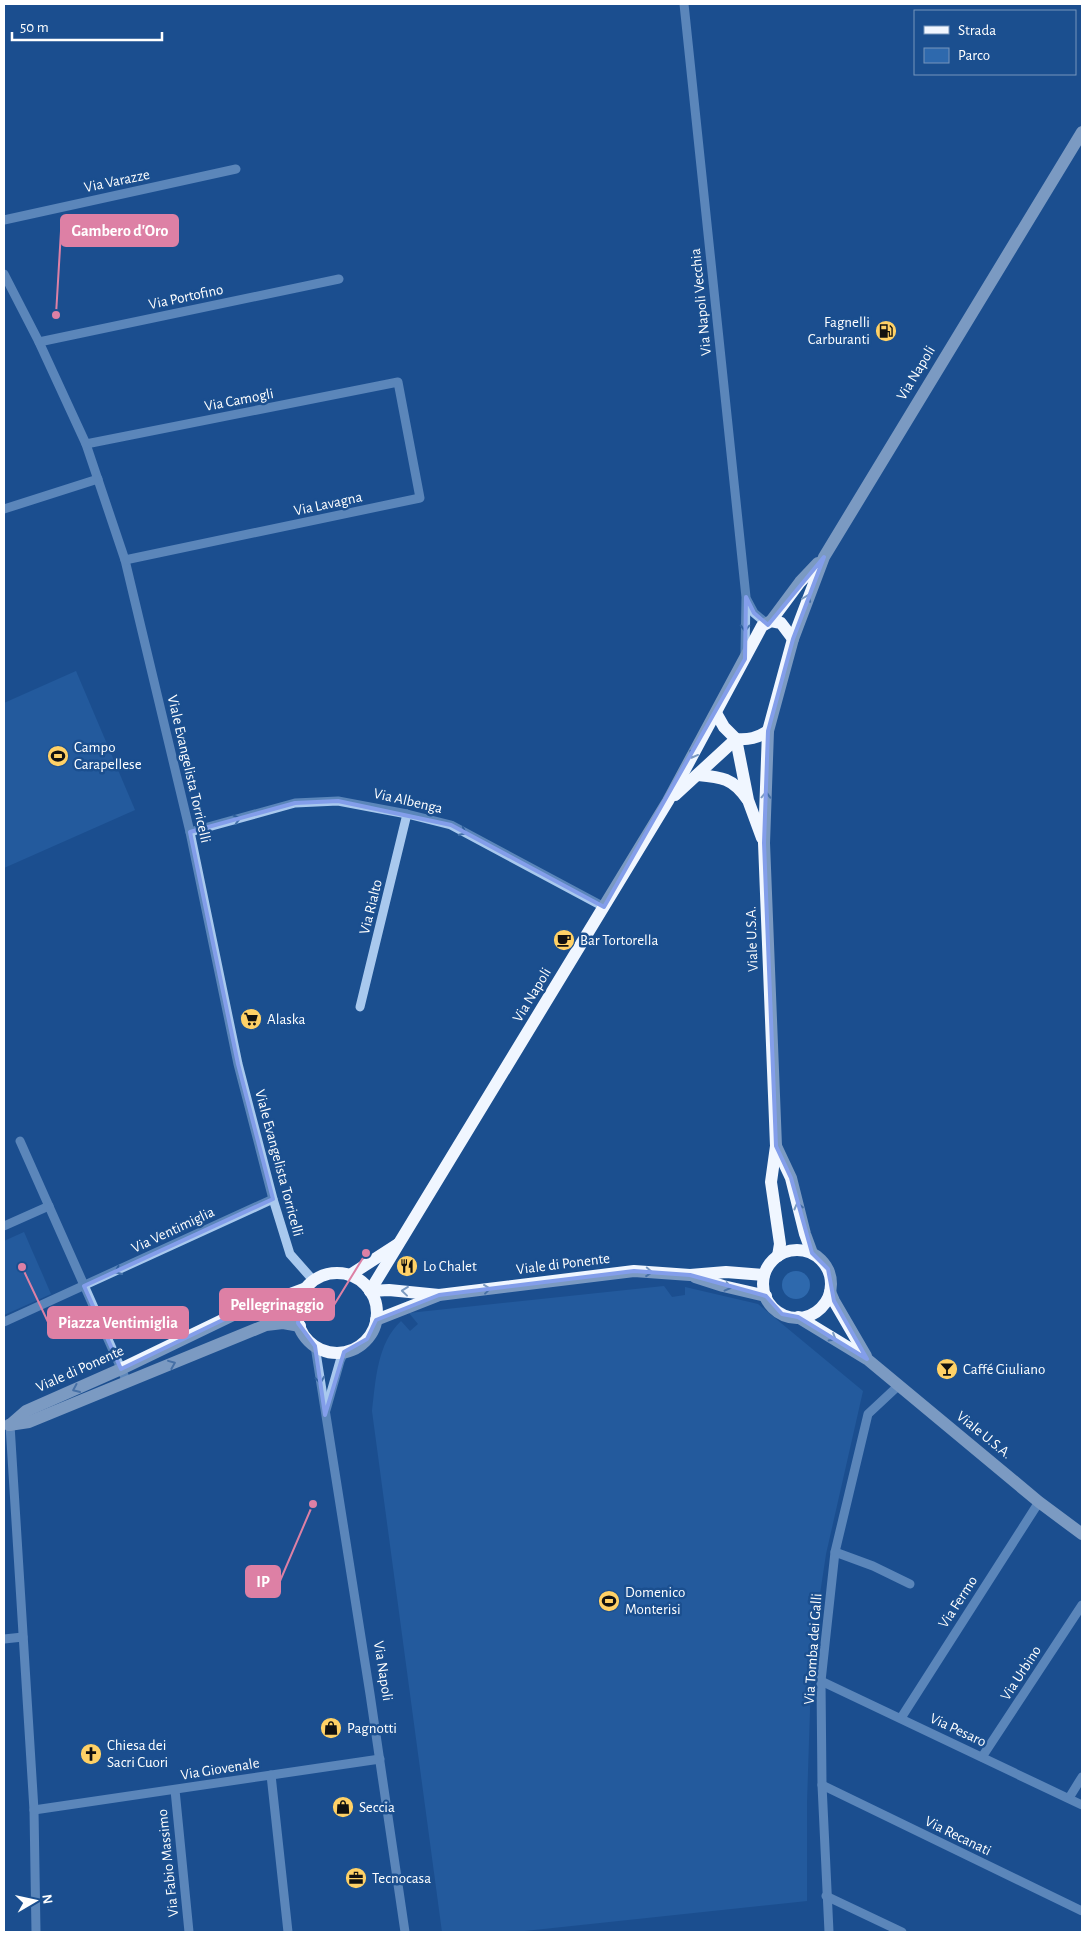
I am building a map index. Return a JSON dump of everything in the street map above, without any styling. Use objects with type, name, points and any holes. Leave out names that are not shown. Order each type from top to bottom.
[{"type":"main road","name":"Via Napoli","points":[[768,731],[793,639],[824,557],[1082,132]]},
{"type":"main road","name":"Via Napoli","points":[[370,1291],[668,801],[762,626],[768,622],[800,582],[824,557]]},
{"type":"main road","points":[[768,622],[781,623],[793,639]]},
{"type":"main road","points":[[716,712],[724,727],[736,739],[748,800],[764,843]]},
{"type":"main road","points":[[668,801],[736,739],[748,740],[759,737],[768,731]]},
{"type":"main road","name":"Viale U.S.A.","points":[[768,731],[764,843],[776,1146],[771,1182],[780,1244],[778,1256]]},
{"type":"main road","points":[[698,775],[720,776],[741,790],[748,800]]},
{"type":"main road","name":"Viale U.S.A.","points":[[776,1146],[791,1178],[805,1234],[812,1253]]},
{"type":"main road","points":[[308,1285],[299,1299],[297,1311],[303,1334],[315,1346],[332,1352],[344,1352],[356,1348],[366,1339],[373,1328],[376,1320],[375,1302],[370,1291],[361,1281],[350,1275],[400,1243]]},
{"type":"main road","points":[[792,1250],[812,1253],[822,1260],[828,1269],[831,1281],[830,1292],[826,1302],[809,1316],[790,1316],[775,1309],[766,1296],[764,1286],[764,1276],[772,1261],[792,1250]]},
{"type":"main road","name":"Viale di Ponente","points":[[370,1291],[389,1290],[439,1295],[634,1271],[690,1275],[726,1272],[764,1276]]},
{"type":"main road","name":"Viale di Ponente","points":[[7,1426],[26,1411],[121,1369],[233,1315],[308,1285],[324,1274],[337,1272],[350,1275]]},
{"type":"main road","name":"Viale di Ponente","points":[[690,1275],[723,1286],[766,1296]]},
{"type":"main road","name":"Viale U.S.A.","points":[[830,1292],[867,1359]]},
{"type":"main road","name":"Viale di Ponente","points":[[376,1320],[439,1295]]},
{"type":"main road","name":"Viale U.S.A.","points":[[798,1317],[867,1359],[1038,1502],[1082,1534]]},
{"type":"main road","name":"Viale di Ponente","points":[[7,1426],[29,1422],[266,1325],[300,1326]]},
{"type":"street","name":"Via Napoli Vecchia","points":[[684,4],[746,598],[745,659]]},
{"type":"street","name":"Via Varazze","points":[[4,220],[236,169]]},
{"type":"street","name":"Viale Evangelista Torricelli","points":[[4,274],[39,342],[86,444],[125,560],[190,832],[238,1064],[273,1199],[290,1254],[308,1285]]},
{"type":"street","name":"Via Portofino","points":[[39,342],[339,279]]},
{"type":"street","name":"Via Camogli","points":[[86,444],[398,382]]},
{"type":"street","name":"Via Lavagna","points":[[125,560],[420,498],[398,382]]},
{"type":"street","points":[[4,509],[98,479]]},
{"type":"street","name":"Via Napoli Vecchia","points":[[746,598],[754,614],[768,622]]},
{"type":"street","name":"Via Albenga","points":[[190,832],[295,803],[338,801],[407,814],[451,825],[604,907]]},
{"type":"street","name":"Via Rialto","points":[[360,1007],[407,814]]},
{"type":"street","points":[[20,1141],[127,1382]]},
{"type":"street","name":"Via Ventimiglia","points":[[4,1322],[273,1199]]},
{"type":"street","points":[[4,1226],[49,1206]]},
{"type":"street","name":"Via Napoli","points":[[315,1346],[380,1759],[405,1932]]},
{"type":"street","points":[[325,1415],[344,1352]]},
{"type":"street","name":"Via Tomba dei Galli","points":[[829,1932],[822,1785],[822,1681],[835,1552],[868,1414],[898,1386]]},
{"type":"street","points":[[7,1426],[34,1810],[36,1932]]},
{"type":"street","name":"Via Fermo","points":[[900,1718],[1038,1502]]},
{"type":"street","points":[[835,1552],[873,1566],[910,1584]]},
{"type":"street","name":"Via Urbino","points":[[982,1757],[1082,1604]]},
{"type":"street","points":[[4,1639],[23,1637]]},
{"type":"street","name":"Via Pesaro","points":[[822,1681],[1082,1805]]},
{"type":"street","name":"Via Giovenale","points":[[34,1810],[380,1759]]},
{"type":"street","points":[[271,1775],[288,1932]]},
{"type":"street","points":[[1069,1798],[1082,1777]]},
{"type":"street","name":"Via Recanati","points":[[822,1785],[1082,1911]]},
{"type":"street","name":"Via Fabio Massimo","points":[[175,1790],[189,1932]]},
{"type":"street","points":[[826,1896],[902,1932]]},
{"type":"highlighted area","points":[[824,557],[793,639],[768,731],[764,843],[776,1146],[791,1178],[812,1253],[828,1269],[834,1301],[867,1359],[798,1317],[782,1314],[766,1296],[690,1275],[634,1271],[439,1295],[376,1320],[367,1339],[344,1352],[325,1415],[315,1346],[298,1323],[301,1290],[233,1315],[121,1369],[84,1286],[273,1199],[238,1064],[190,832],[295,803],[338,801],[451,825],[604,907],[745,659],[746,597],[754,613],[768,625]]},
{"type":"green space","name":"Campo Carapellese","points":[[76,671],[135,810],[4,868],[4,703]]},
{"type":"green space","points":[[24,1232],[51,1294],[4,1315],[4,1241]]},
{"type":"green space","points":[[796,1271],[806,1275],[810,1285],[806,1295],[796,1299],[786,1295],[782,1285],[786,1275]]},
{"type":"green space","name":"Domenico Monterisi","points":[[664,1286],[672,1297],[685,1295],[685,1287],[758,1304],[863,1391],[826,1554],[812,1647],[807,1802],[807,1901],[515,1932],[442,1932],[372,1411],[382,1351],[393,1330],[401,1321],[410,1331],[418,1324],[409,1313]]},
{"type":"place","name":"Gambero d'Oro","points":[[56,315]]},
{"type":"place","name":"Fagnelli Carburanti","points":[[886,331]]},
{"type":"place","name":"Campo Carapellese","points":[[58,756]]},
{"type":"place","name":"Bar Tortorella","points":[[564,940]]},
{"type":"place","name":"Alaska","points":[[251,1019]]},
{"type":"place","name":"Pellegrinaggio","points":[[366,1253]]},
{"type":"place","name":"Lo Chalet","points":[[407,1266]]},
{"type":"place","name":"Piazza Ventimiglia","points":[[22,1267]]},
{"type":"place","name":"Caffé Giuliano","points":[[947,1369]]},
{"type":"place","name":"IP","points":[[313,1504]]},
{"type":"place","name":"Domenico Monterisi","points":[[609,1601]]},
{"type":"place","name":"Pagnotti","points":[[331,1728]]},
{"type":"place","name":"Chiesa dei Sacri Cuori","points":[[91,1754]]},
{"type":"place","name":"Seccia","points":[[343,1807]]},
{"type":"place","name":"Tecnocasa","points":[[356,1878]]}]
